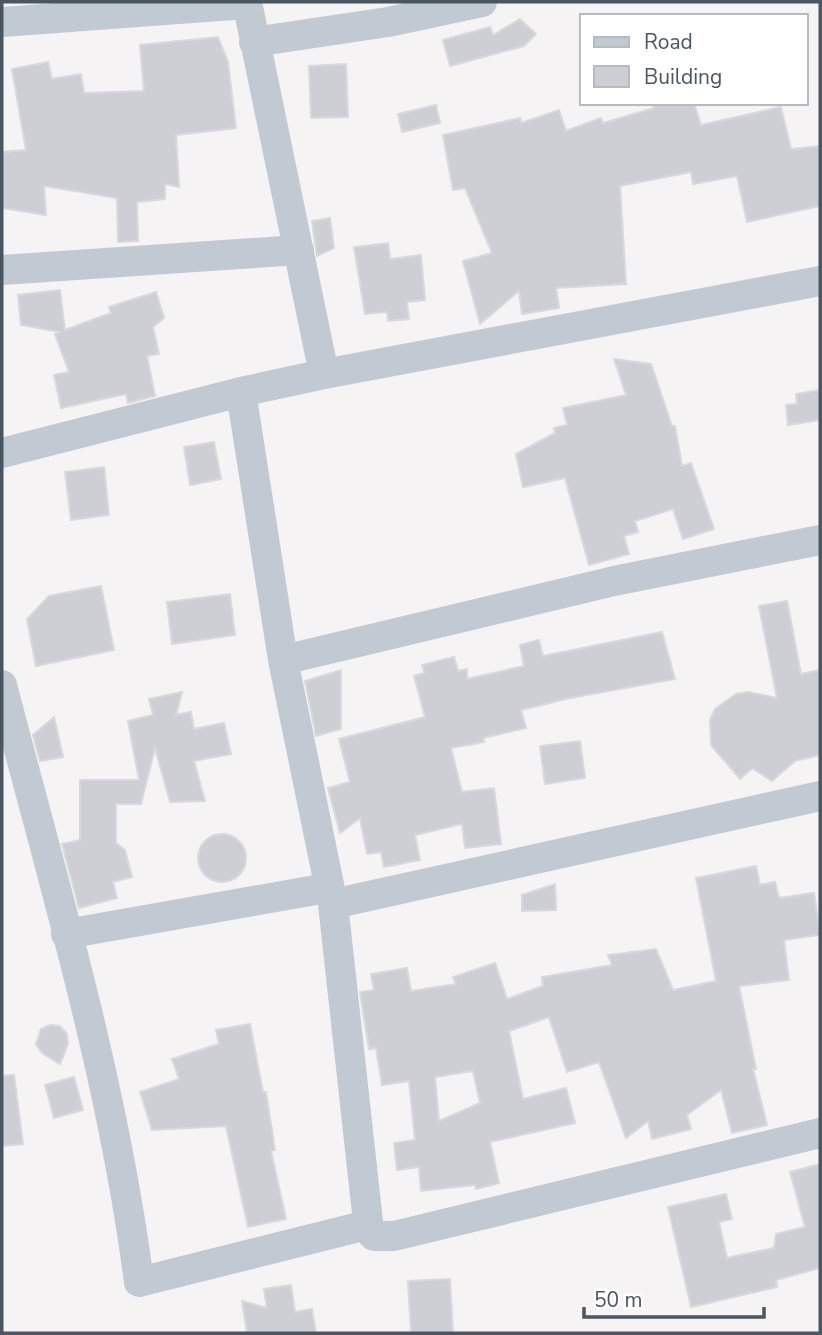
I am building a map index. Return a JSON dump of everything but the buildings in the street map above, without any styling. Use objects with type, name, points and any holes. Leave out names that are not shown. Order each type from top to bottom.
[{"type":"street","points":[[254,42],[388,12],[482,2]]},
{"type":"street","points":[[2,22],[247,3],[324,374]]},
{"type":"street","points":[[2,270],[299,250]]},
{"type":"street","points":[[2,453],[241,392],[324,374],[820,281]]},
{"type":"street","points":[[241,392],[283,660],[330,896],[367,1225],[374,1236],[394,1236],[820,1133]]},
{"type":"street","points":[[283,660],[614,580],[820,540]]},
{"type":"street","points":[[2,685],[127,1188],[139,1282],[367,1225]]},
{"type":"street","points":[[66,934],[330,896],[820,796]]}]
